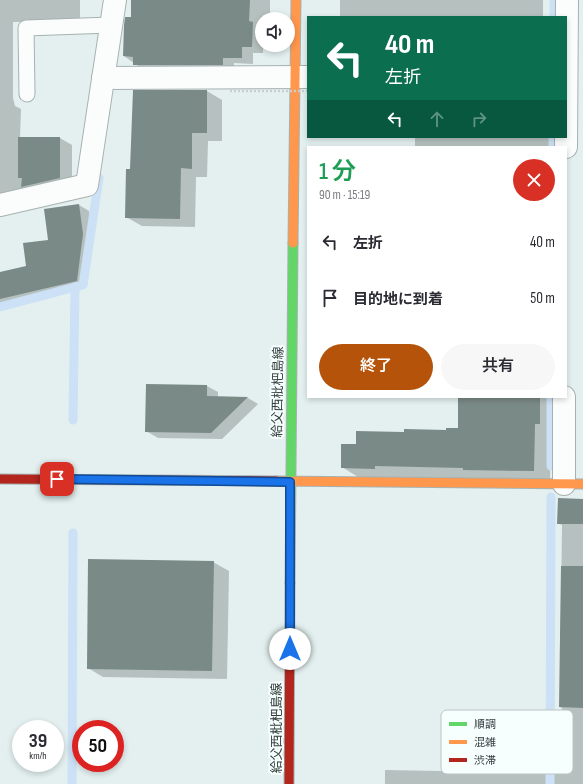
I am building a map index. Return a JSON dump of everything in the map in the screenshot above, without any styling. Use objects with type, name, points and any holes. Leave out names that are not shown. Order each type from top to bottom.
[{"type":"main road","name":"給父西枇杷島線","points":[[289,784],[290,482],[304,82],[296,0]]},
{"type":"main road","points":[[0,479],[573,484]]},
{"type":"street","points":[[0,205],[87,185],[115,0]]},
{"type":"street","points":[[567,0],[567,16]]},
{"type":"street","points":[[103,78],[304,82]]},
{"type":"street","points":[[567,78],[583,78]]},
{"type":"street","points":[[564,398],[573,484]]},
{"type":"lane","points":[[27,94],[26,28],[111,25]]},
{"type":"path","points":[[230,91],[304,82]]},
{"type":"building","points":[[131,0],[250,0],[249,21],[253,22],[252,47],[242,47],[242,58],[223,58],[223,65],[133,65],[133,57],[123,56],[125,17],[131,17]]},
{"type":"building","points":[[133,90],[207,90],[207,133],[192,133],[192,169],[181,168],[180,219],[125,218],[126,169],[130,169]]},
{"type":"building","points":[[18,137],[60,137],[60,178],[21,187],[22,178],[18,178]]},
{"type":"building","points":[[79,204],[83,234],[77,281],[0,299],[0,272],[26,266],[23,243],[48,240],[44,209]]},
{"type":"building","points":[[146,384],[207,385],[207,396],[248,397],[211,433],[145,432]]},
{"type":"building","points":[[458,398],[540,398],[540,424],[535,424],[534,471],[463,470],[463,468],[375,466],[375,469],[341,468],[341,444],[356,444],[356,431],[404,432],[404,429],[446,430],[446,428],[458,428]]},
{"type":"building","points":[[558,498],[583,499],[583,524],[557,524]]},
{"type":"building","points":[[88,559],[214,561],[212,671],[87,669]]},
{"type":"building","points":[[561,566],[583,566],[583,708],[559,707]]},
{"type":"waterway","points":[[554,0],[554,16]]},
{"type":"waterway","points":[[553,138],[553,146]]},
{"type":"waterway","points":[[0,307],[83,285],[99,178]]},
{"type":"waterway","points":[[73,420],[75,287]]},
{"type":"waterway","points":[[551,398],[551,466]]},
{"type":"waterway","points":[[550,710],[551,497]]},
{"type":"waterway","points":[[72,784],[73,533]]},
{"type":"waterway","points":[[550,774],[550,784]]},
{"type":"traffic: fast","points":[[290,583],[293,243]]},
{"type":"traffic: slow","points":[[293,243],[296,0]]},
{"type":"traffic: slow","points":[[276,481],[583,484]]},
{"type":"traffic: jam","points":[[0,479],[276,481]]},
{"type":"traffic: jam","points":[[289,784],[290,583]]},
{"type":"route","points":[[57,479],[290,482],[290,649]]}]
